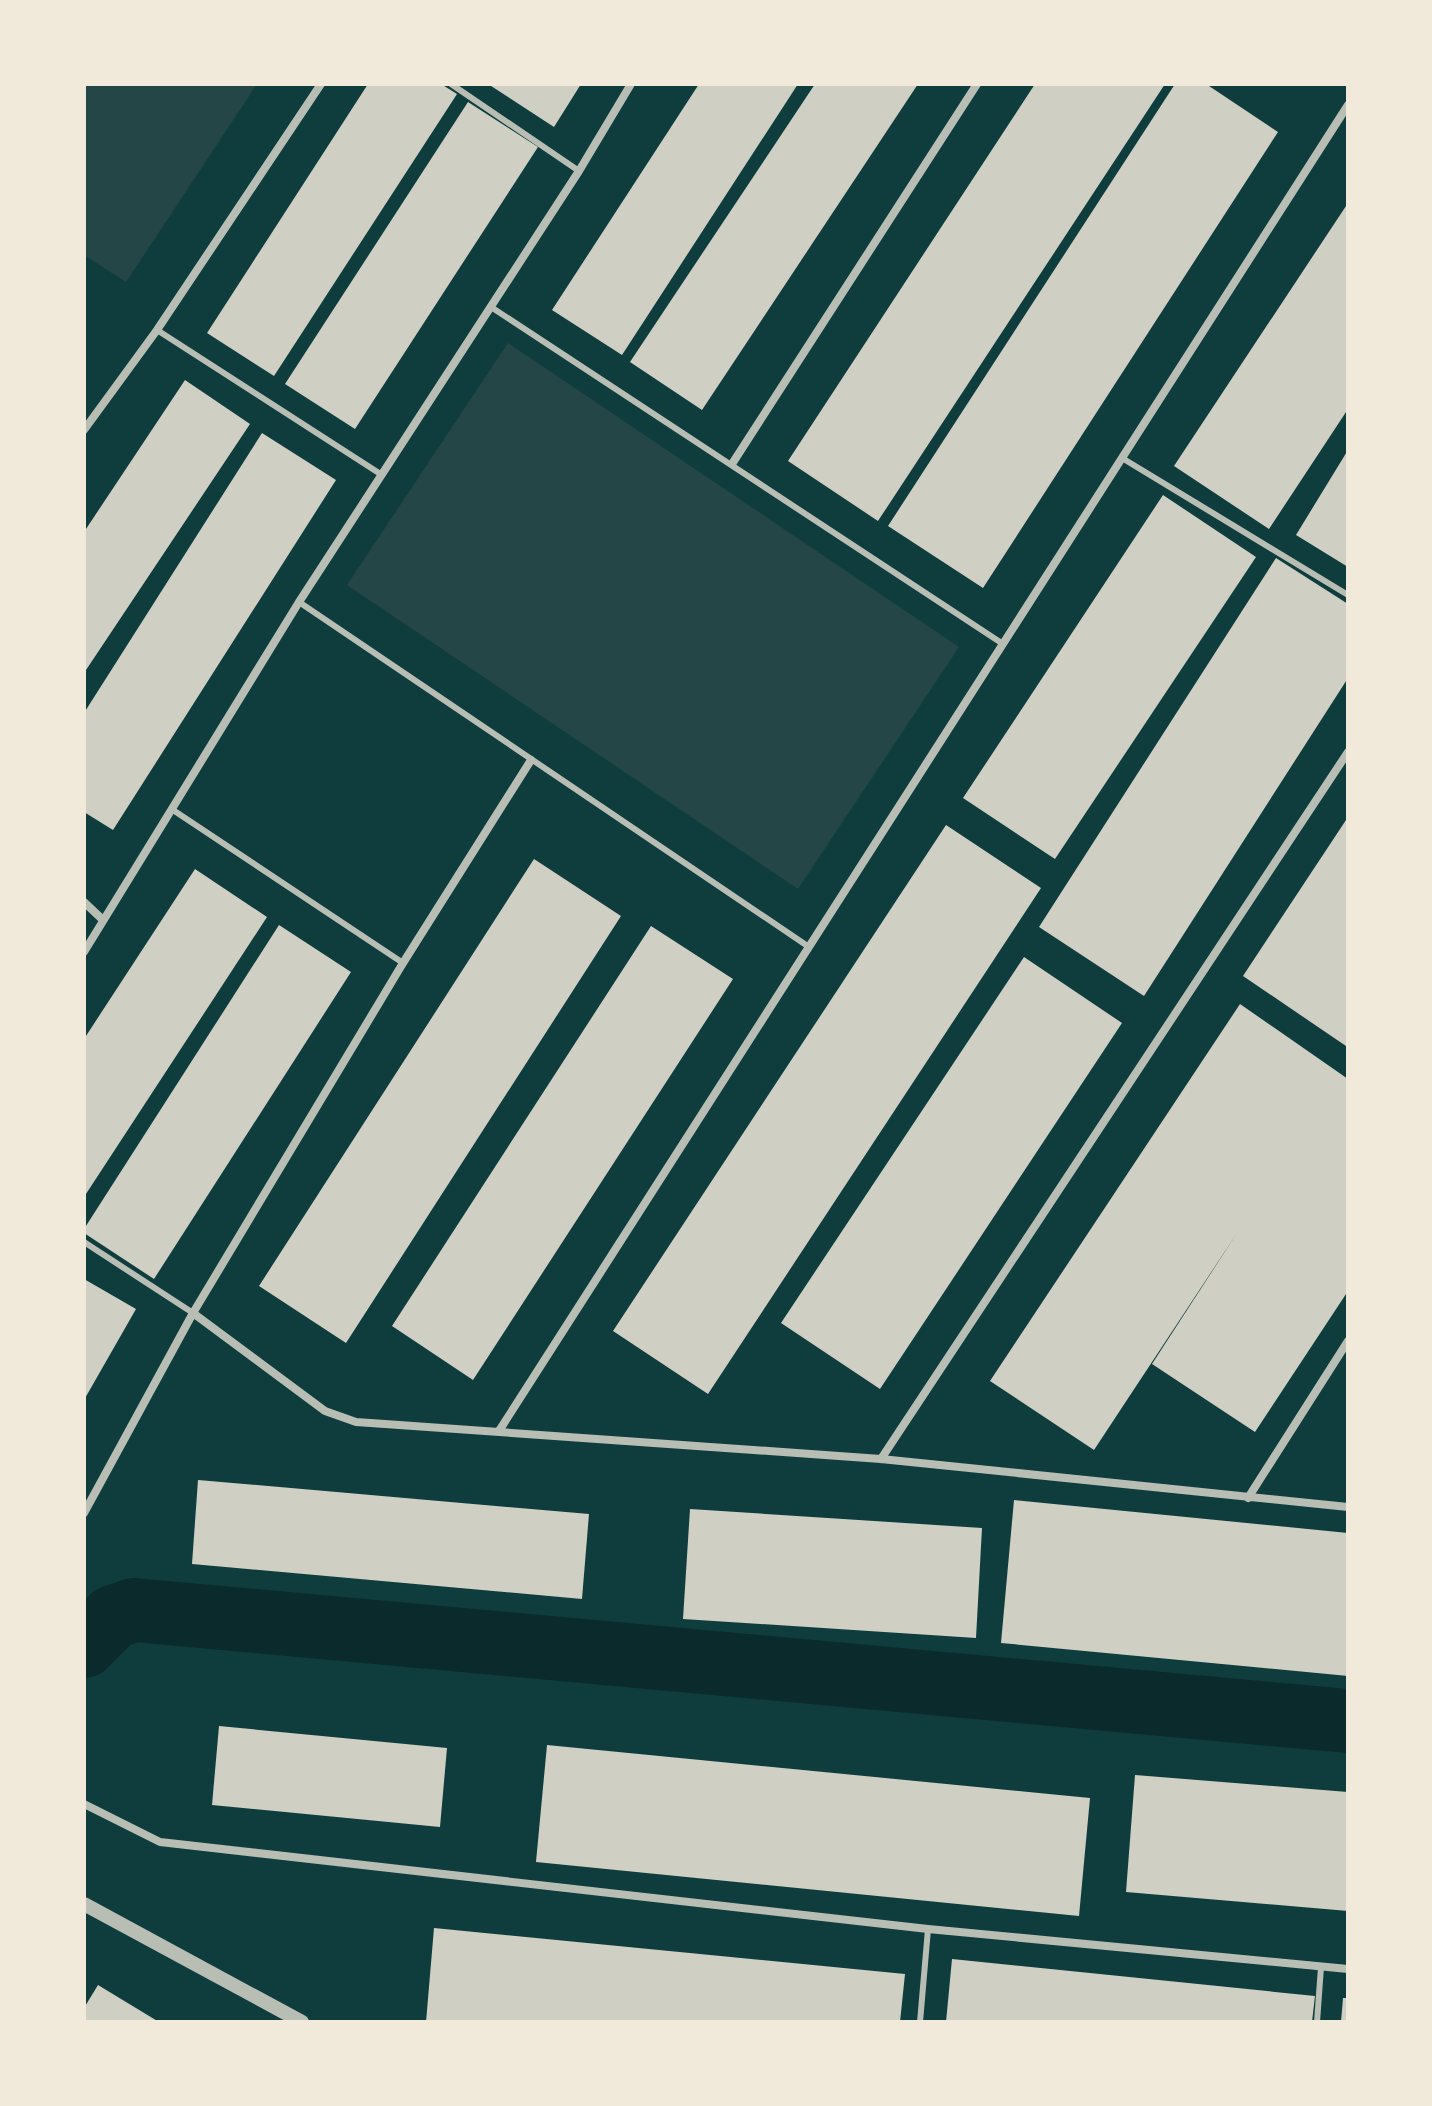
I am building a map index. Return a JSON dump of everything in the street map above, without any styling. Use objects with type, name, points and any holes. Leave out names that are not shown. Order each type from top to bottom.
[{"type":"street","points":[[84,430],[157,330],[321,84]]},
{"type":"street","points":[[84,952],[299,602],[579,171],[631,84]]},
{"type":"street","points":[[732,464],[977,84]]},
{"type":"street","points":[[499,1431],[1348,105]]},
{"type":"street","points":[[881,1459],[1348,752]]},
{"type":"street","points":[[84,1513],[193,1313],[403,963],[531,760]]},
{"type":"street","points":[[84,902],[103,920]]},
{"type":"street","points":[[193,1313],[325,1411],[356,1422],[881,1459],[1348,1507]]},
{"type":"street","points":[[1248,1498],[1348,1341]]},
{"type":"street","points":[[84,1804],[160,1842],[928,1929],[1348,1969]]},
{"type":"street","points":[[84,1904],[302,2022]]},
{"type":"street","points":[[276,2009],[290,2022]]},
{"type":"lane","points":[[451,84],[579,171]]},
{"type":"lane","points":[[491,307],[1003,644]]},
{"type":"lane","points":[[157,330],[382,475]]},
{"type":"lane","points":[[1122,458],[1348,595]]},
{"type":"lane","points":[[299,602],[809,947]]},
{"type":"lane","points":[[173,810],[403,963]]},
{"type":"lane","points":[[84,1242],[193,1313]]},
{"type":"lane","points":[[920,2022],[928,1929]]},
{"type":"lane","points":[[1317,2022],[1321,1967]]},
{"type":"shaded area","points":[[84,84],[257,84],[126,282],[84,255]]},
{"type":"shaded area","points":[[508,343],[959,647],[798,889],[347,585]]},
{"type":"building","points":[[368,84],[441,84],[457,94],[274,376],[207,333]]},
{"type":"building","points":[[488,84],[581,84],[554,127]]},
{"type":"building","points":[[699,84],[798,84],[622,355],[552,310]]},
{"type":"building","points":[[815,84],[918,84],[702,410],[630,362]]},
{"type":"building","points":[[1035,84],[1165,84],[878,521],[788,461]]},
{"type":"building","points":[[1175,84],[1206,84],[1278,132],[983,588],[888,526]]},
{"type":"building","points":[[468,102],[538,147],[355,429],[285,384]]},
{"type":"building","points":[[1348,203],[1348,409],[1269,529],[1174,466]]},
{"type":"building","points":[[185,380],[250,424],[84,673],[84,532]]},
{"type":"building","points":[[262,433],[336,480],[113,830],[84,812],[84,713]]},
{"type":"building","points":[[1348,450],[1348,567],[1296,535]]},
{"type":"building","points":[[1163,495],[1256,557],[1055,859],[963,798]]},
{"type":"building","points":[[1276,558],[1348,604],[1348,678],[1144,996],[1039,927]]},
{"type":"building","points":[[1348,817],[1348,1043],[1346,1046],[1243,976]]},
{"type":"building","points":[[946,825],[1041,888],[708,1394],[613,1331]]},
{"type":"building","points":[[534,859],[621,916],[346,1343],[259,1286]]},
{"type":"building","points":[[195,869],[267,917],[84,1197],[84,1039]]},
{"type":"building","points":[[279,925],[351,972],[154,1279],[84,1233],[84,1229]]},
{"type":"building","points":[[651,926],[733,979],[473,1380],[392,1326]]},
{"type":"building","points":[[1024,957],[1122,1023],[880,1389],[781,1323]]},
{"type":"building","points":[[1240,1004],[1348,1079],[1348,1291],[1255,1432],[1152,1364],[1239,1230],[1094,1450],[990,1381]]},
{"type":"building","points":[[84,1279],[136,1309],[84,1400]]},
{"type":"building","points":[[198,1480],[589,1514],[582,1599],[192,1564]]},
{"type":"building","points":[[1014,1500],[1348,1533],[1348,1676],[1001,1643]]},
{"type":"building","points":[[690,1509],[982,1528],[976,1638],[683,1619]]},
{"type":"building","points":[[219,1726],[447,1748],[440,1827],[212,1805]]},
{"type":"building","points":[[547,1745],[1090,1798],[1079,1916],[536,1862]]},
{"type":"building","points":[[1135,1775],[1348,1792],[1348,1911],[1126,1892]]},
{"type":"building","points":[[434,1928],[905,1974],[900,2022],[426,2022]]},
{"type":"building","points":[[952,1959],[1315,1996],[1312,2022],[946,2022]]},
{"type":"building","points":[[98,1985],[159,2022],[84,2022],[84,2008]]},
{"type":"building","points":[[1343,1998],[1348,1998],[1348,2022],[1341,2022]]},
{"type":"waterway","points":[[84,1646],[113,1617],[134,1610],[1348,1721]]}]
